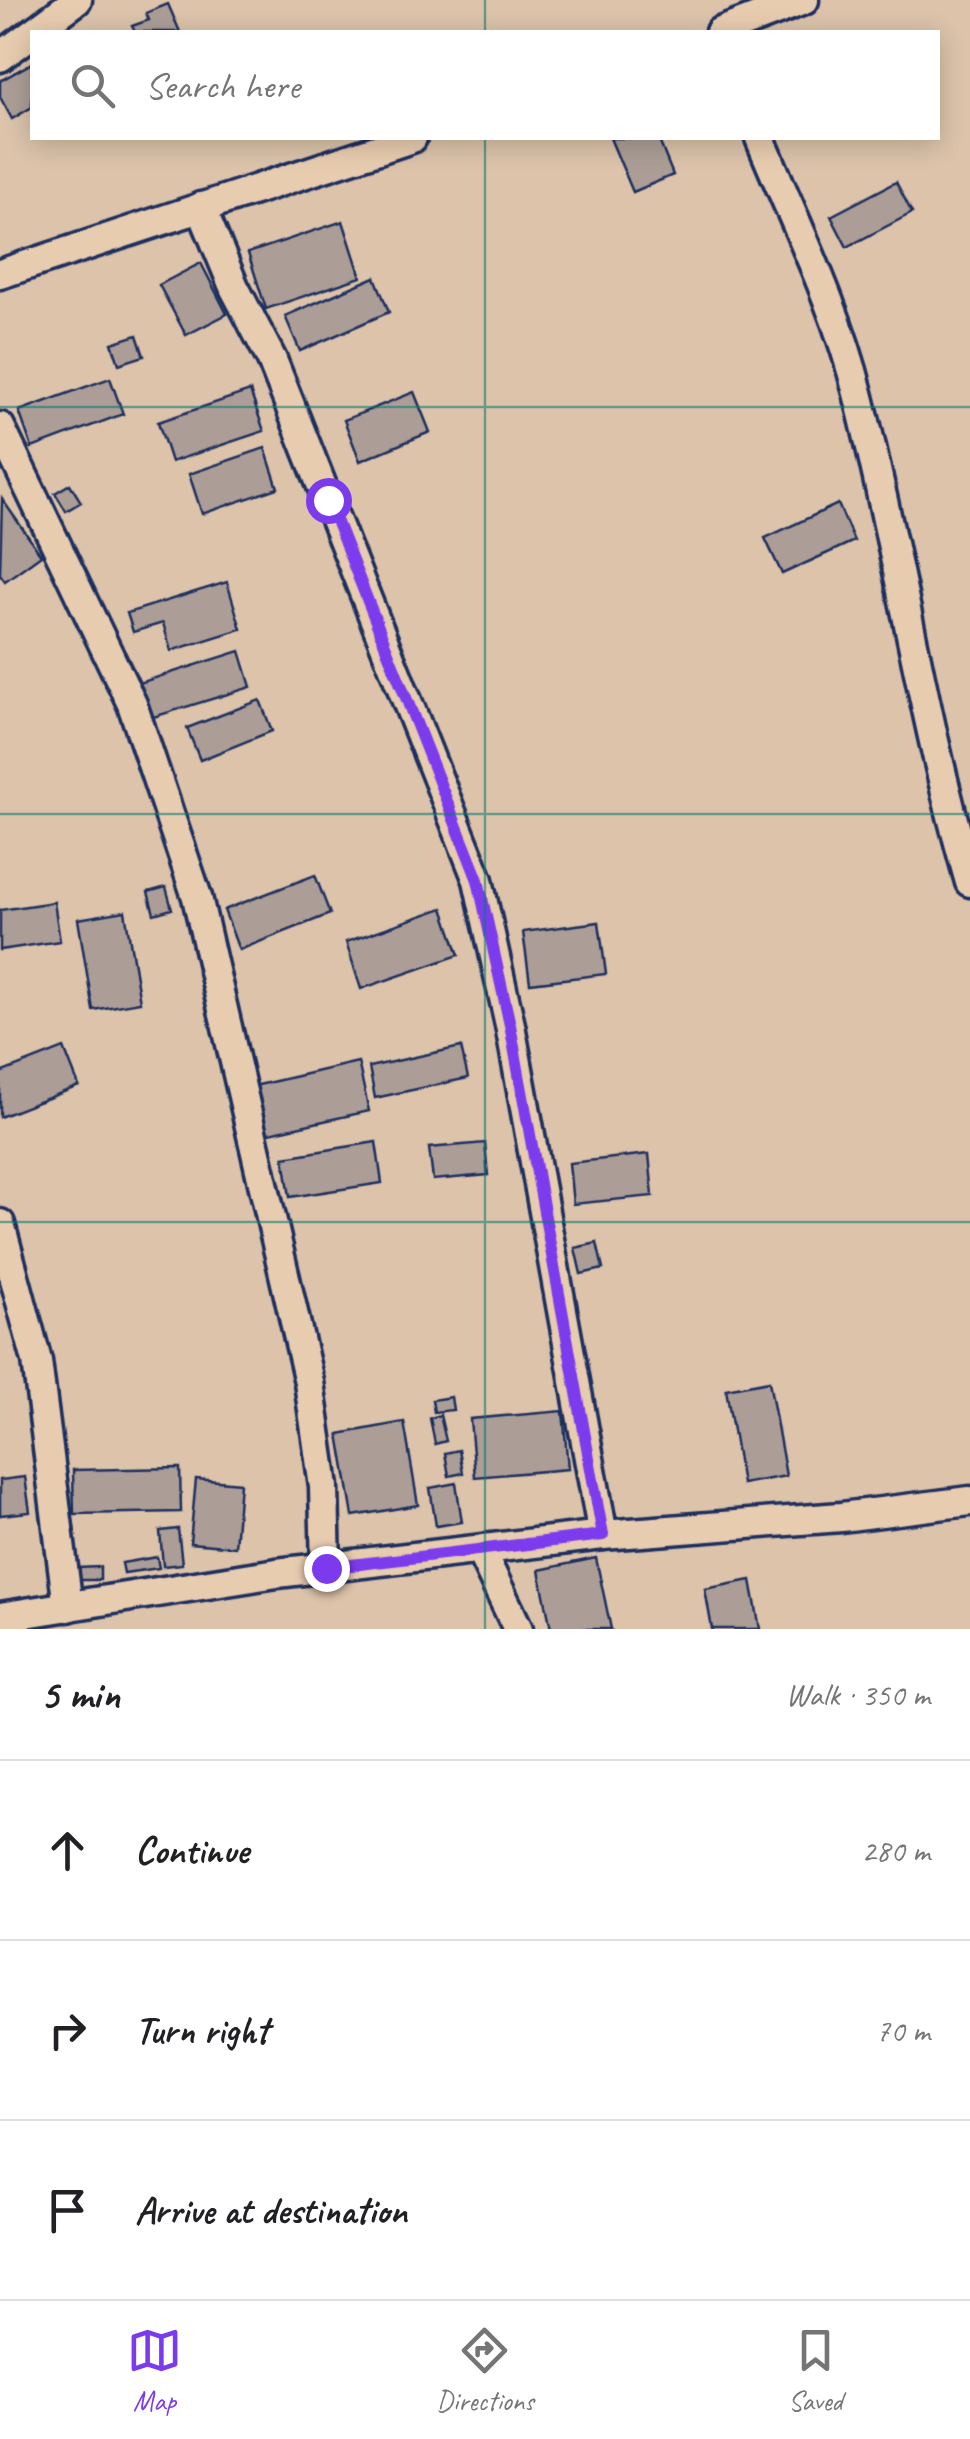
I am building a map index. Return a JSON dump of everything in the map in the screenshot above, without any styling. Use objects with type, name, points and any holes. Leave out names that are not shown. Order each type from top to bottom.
[{"type":"street","points":[[36,30],[77,0]]},
{"type":"street","points":[[725,30],[804,0]]},
{"type":"street","points":[[0,57],[30,35]]},
{"type":"street","points":[[0,274],[406,140]]},
{"type":"street","points":[[761,140],[832,313],[858,392],[946,800],[970,882]]},
{"type":"street","points":[[201,207],[234,287],[272,360],[478,880],[510,1025],[603,1535]]},
{"type":"street","points":[[0,427],[132,704],[197,897],[309,1382],[324,1487],[326,1568]]},
{"type":"street","points":[[0,1224],[36,1361],[68,1607]]},
{"type":"street","points":[[0,1616],[326,1568],[603,1535],[841,1517],[970,1501]]},
{"type":"street","points":[[480,1550],[518,1629]]},
{"type":"building","points":[[168,4],[179,30],[134,30],[132,26],[149,20],[146,13]]},
{"type":"building","points":[[30,64],[30,108],[12,119],[0,97],[0,81]]},
{"type":"building","points":[[611,140],[659,140],[673,175],[633,192]]},
{"type":"building","points":[[896,182],[912,213],[847,247],[831,216]]},
{"type":"building","points":[[343,221],[361,277],[266,309],[248,253]]},
{"type":"building","points":[[201,263],[227,314],[186,335],[159,285]]},
{"type":"building","points":[[375,277],[389,312],[300,351],[285,316]]},
{"type":"building","points":[[137,335],[144,356],[119,364],[112,343]]},
{"type":"building","points":[[110,378],[123,414],[32,448],[19,411]]},
{"type":"building","points":[[250,391],[264,431],[171,462],[158,422]]},
{"type":"building","points":[[414,392],[430,432],[360,461],[344,420]]},
{"type":"building","points":[[265,448],[278,488],[202,514],[189,474]]},
{"type":"building","points":[[70,484],[81,502],[66,511],[55,493]]},
{"type":"building","points":[[2,499],[41,555],[5,581],[0,574]]},
{"type":"building","points":[[838,504],[854,541],[782,574],[765,538]]},
{"type":"building","points":[[227,582],[241,629],[171,651],[163,623],[133,632],[127,613]]},
{"type":"building","points":[[240,651],[251,687],[147,719],[136,684]]},
{"type":"building","points":[[260,700],[272,731],[200,760],[187,728]]},
{"type":"building","points":[[315,875],[330,914],[239,950],[224,910]]},
{"type":"building","points":[[166,887],[172,909],[154,914],[148,892]]},
{"type":"building","points":[[54,902],[60,941],[0,950],[0,910]]},
{"type":"building","points":[[443,908],[459,955],[361,989],[346,942]]},
{"type":"building","points":[[125,911],[140,1002],[93,1010],[78,919]]},
{"type":"building","points":[[599,922],[606,974],[530,983],[523,932]]},
{"type":"building","points":[[461,1047],[468,1078],[375,1098],[369,1067]]},
{"type":"building","points":[[64,1048],[79,1086],[0,1117],[0,1073]]},
{"type":"building","points":[[358,1062],[369,1111],[265,1134],[254,1086]]},
{"type":"building","points":[[376,1142],[382,1183],[290,1197],[284,1157]]},
{"type":"building","points":[[485,1143],[488,1175],[433,1180],[429,1148]]},
{"type":"building","points":[[649,1154],[653,1196],[573,1204],[569,1163]]},
{"type":"building","points":[[597,1243],[603,1269],[581,1274],[575,1248]]},
{"type":"building","points":[[769,1381],[786,1476],[742,1484],[726,1389]]},
{"type":"building","points":[[451,1397],[453,1410],[434,1412],[432,1400]]},
{"type":"building","points":[[563,1411],[568,1469],[475,1477],[470,1419]]},
{"type":"building","points":[[440,1415],[446,1441],[435,1444],[430,1418]]},
{"type":"building","points":[[404,1422],[418,1505],[353,1516],[339,1434]]},
{"type":"building","points":[[459,1450],[463,1473],[449,1476],[445,1453]]},
{"type":"building","points":[[180,1468],[181,1512],[74,1514],[73,1470]]},
{"type":"building","points":[[25,1477],[30,1512],[0,1515],[0,1480]]},
{"type":"building","points":[[196,1479],[240,1483],[235,1547],[190,1543]]},
{"type":"building","points":[[456,1483],[462,1522],[436,1526],[430,1488]]},
{"type":"building","points":[[178,1529],[182,1564],[163,1566],[160,1531]]},
{"type":"building","points":[[157,1557],[159,1568],[124,1573],[122,1563]]},
{"type":"building","points":[[596,1558],[611,1629],[551,1629],[539,1570]]},
{"type":"building","points":[[100,1567],[100,1580],[78,1580],[77,1568]]},
{"type":"building","points":[[751,1580],[760,1629],[712,1629],[705,1589]]},
{"type":"route","points":[[326,1568],[603,1535],[584,1449],[510,1025],[478,880],[328,500]]}]
